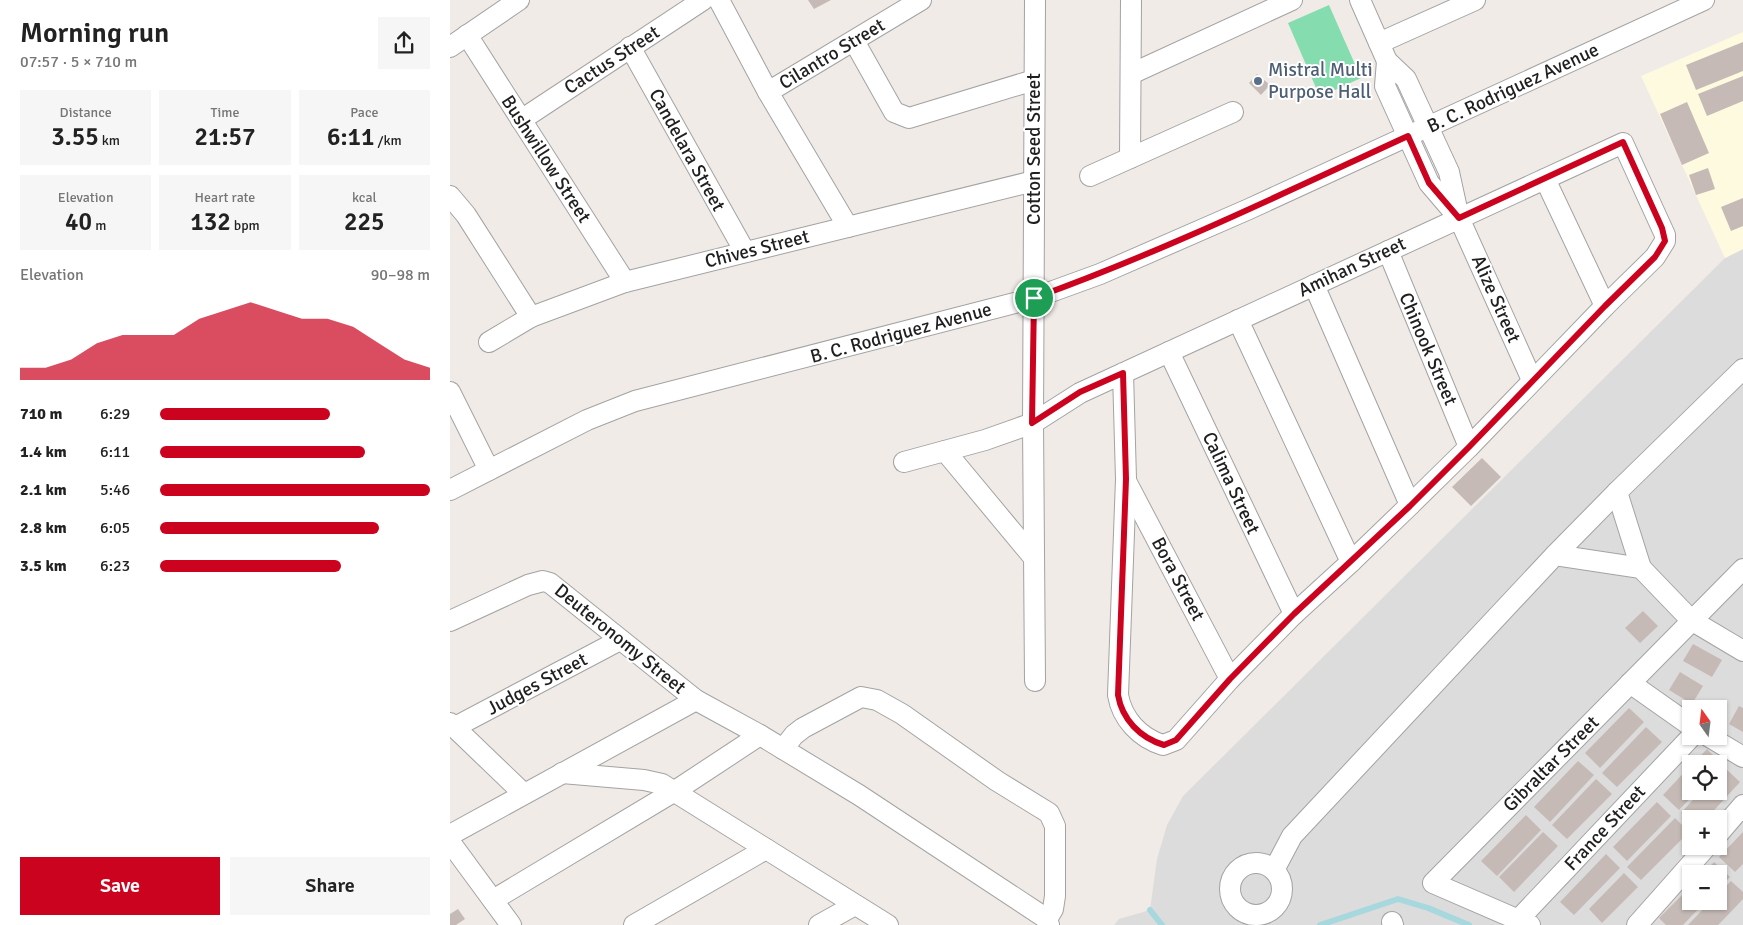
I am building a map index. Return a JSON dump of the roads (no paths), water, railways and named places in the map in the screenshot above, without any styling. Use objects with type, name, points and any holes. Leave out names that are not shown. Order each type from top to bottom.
[{"type":"street","points":[[450,47],[518,0]]},
{"type":"street","name":"Cactus Street","points":[[521,120],[702,0]]},
{"type":"street","points":[[719,0],[768,92],[848,227]]},
{"type":"street","name":"Cilantro Street","points":[[768,92],[921,0]]},
{"type":"street","name":"Cotton Seed Street","points":[[1035,0],[1032,423],[1035,681]]},
{"type":"street","points":[[1130,158],[1131,0]]},
{"type":"street","points":[[1131,74],[1292,0]]},
{"type":"street","points":[[1360,0],[1383,52],[1406,79],[1449,172],[1459,218]]},
{"type":"street","points":[[1383,52],[1475,0]]},
{"type":"street","name":"B. C. Rodriguez Avenue","points":[[450,490],[587,420],[635,401],[1034,298],[1100,274],[1249,209],[1704,0]]},
{"type":"street","name":"Bushwillow Street","points":[[466,35],[625,282]]},
{"type":"street","points":[[854,41],[894,112],[909,118],[1034,80]]},
{"type":"street","name":"Candelara Street","points":[[630,48],[745,252]]},
{"type":"street","points":[[1383,52],[1385,86],[1429,183],[1459,218]]},
{"type":"street","points":[[1090,176],[1233,112]]},
{"type":"street","name":"Amihan Street","points":[[904,462],[993,438],[1032,423],[1080,392],[1623,142],[1662,228],[1665,241],[1655,257],[1605,306]]},
{"type":"street","points":[[1123,373],[1126,479],[1118,695],[1125,717],[1142,735],[1152,742],[1164,745],[1176,740],[1230,679],[1294,614],[1410,506],[1605,306],[1545,179]]},
{"type":"street","name":"Chives Street","points":[[489,342],[531,317],[625,282],[1034,181]]},
{"type":"street","points":[[450,196],[466,215],[531,317]]},
{"type":"street","name":"Alize Street","points":[[1459,218],[1532,380]]},
{"type":"street","name":"Chinook Street","points":[[1388,251],[1469,447]]},
{"type":"street","points":[[1314,285],[1410,506]]},
{"type":"street","points":[[1238,320],[1351,562]]},
{"type":"street","name":"Calima Street","points":[[1169,352],[1294,614]]},
{"type":"street","points":[[1274,870],[1292,836],[1555,555],[1743,368]]},
{"type":"street","points":[[450,392],[488,470]]},
{"type":"street","points":[[946,451],[1034,558]]},
{"type":"street","name":"Bora Street","points":[[1126,479],[1230,679]]},
{"type":"street","points":[[1617,492],[1641,568],[1691,620],[1743,651]]},
{"type":"street","points":[[1555,555],[1641,568]]},
{"type":"street","name":"Gibraltar Street","points":[[1524,922],[1434,883],[1743,569]]},
{"type":"street","name":"Deuteronomy Street","points":[[450,621],[528,585],[543,582],[550,583],[696,700],[760,735],[859,795],[1048,922]]},
{"type":"street","name":"Judges Street","points":[[452,725],[620,640]]},
{"type":"street","points":[[1630,683],[1682,720]]},
{"type":"street","points":[[783,749],[802,728],[861,697],[877,700],[902,714],[997,781],[1049,813],[1055,826],[1055,896],[1048,922]]},
{"type":"street","points":[[450,835],[696,700]]},
{"type":"street","points":[[452,725],[524,794]]},
{"type":"street","points":[[493,900],[675,791],[760,735]]},
{"type":"street","name":"France Street","points":[[1524,922],[1684,745]]},
{"type":"street","points":[[1723,745],[1743,757]]},
{"type":"street","points":[[562,773],[644,780],[662,784],[888,925]]},
{"type":"street","points":[[1727,824],[1743,805]]},
{"type":"street","points":[[450,842],[511,925]]},
{"type":"street","points":[[634,925],[766,849]]},
{"type":"street","points":[[1637,925],[1699,855]]},
{"type":"street","points":[[1258,863],[1274,870],[1282,884],[1282,893],[1280,901],[1269,919],[1259,915],[1250,915],[1236,906],[1231,898],[1231,881],[1241,868],[1249,864],[1258,863]]},
{"type":"street","points":[[819,925],[855,905]]},
{"type":"waterway","points":[[1320,925],[1398,899],[1428,908],[1469,925]]},
{"type":"waterway","points":[[1150,910],[1162,925]]},
{"type":"place","name":"Mistral Multi Purpose Hall","points":[[1258,81]]}]
